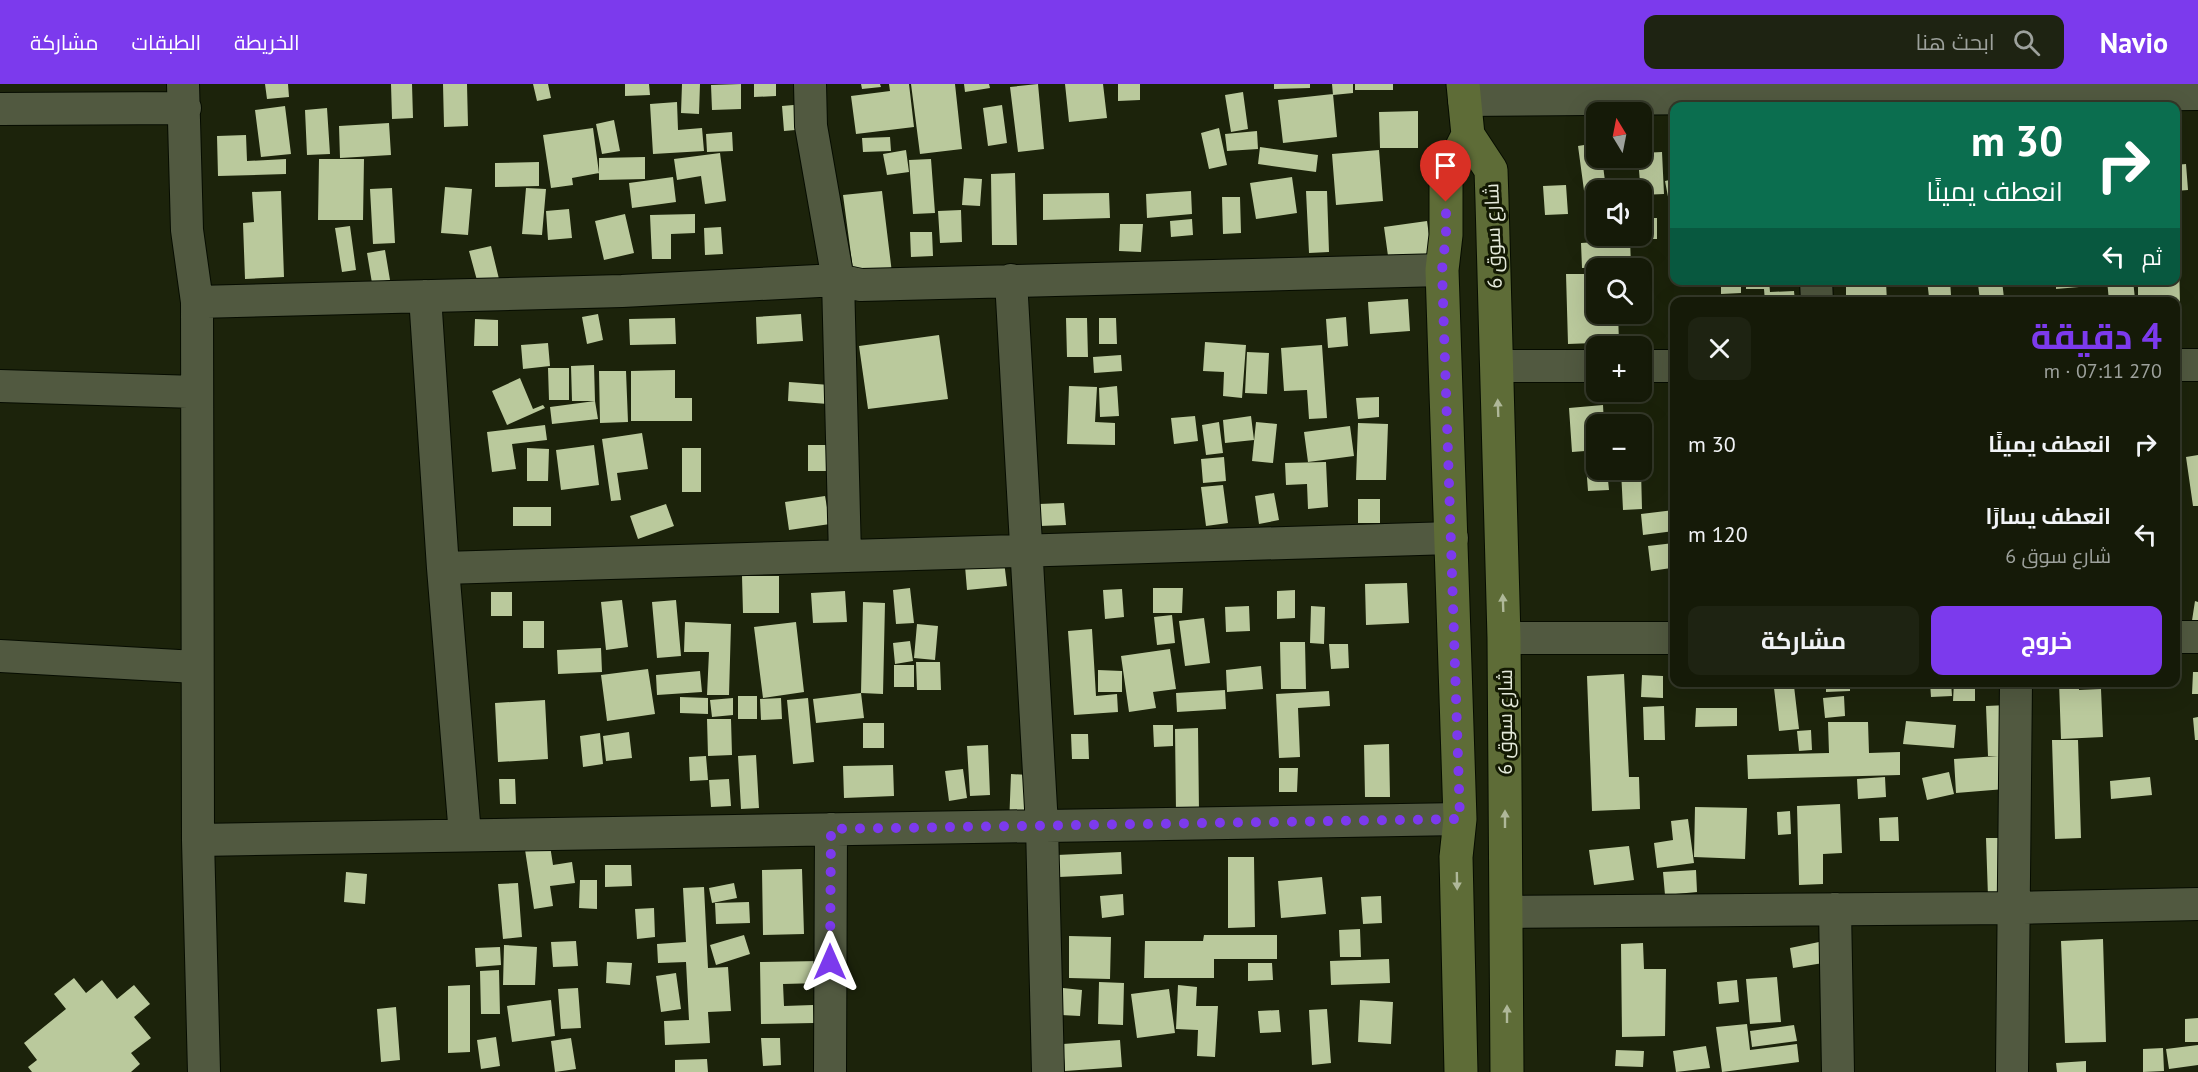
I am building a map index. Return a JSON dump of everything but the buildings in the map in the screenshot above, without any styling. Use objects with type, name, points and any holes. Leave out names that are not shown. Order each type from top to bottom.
[{"type":"street","points":[[810,84],[811,126],[838,280],[845,556]]},
{"type":"street","points":[[1461,1072],[1456,857],[1460,819],[1442,270],[1446,235],[1446,179],[1468,135],[1464,92],[1811,102],[2030,90],[2198,94]]},
{"type":"street","points":[[0,109],[184,96],[187,230],[197,302],[196,667],[204,1072]]},
{"type":"street","name":"شارع سوق 6","points":[[1468,135],[1491,170],[1504,638],[1507,1072]]},
{"type":"street","points":[[197,302],[622,291],[838,280],[861,285],[1442,270]]},
{"type":"street","points":[[1011,280],[1042,826],[1048,1072]]},
{"type":"street","points":[[425,296],[443,568],[465,836]]},
{"type":"street","points":[[2180,365],[2198,365]]},
{"type":"street","points":[[1497,366],[1586,366]]},
{"type":"street","points":[[1652,366],[1670,366]]},
{"type":"street","points":[[0,386],[196,392]]},
{"type":"street","points":[[443,568],[1452,538]]},
{"type":"street","points":[[2180,637],[2198,637]]},
{"type":"street","points":[[1504,638],[1670,638]]},
{"type":"street","points":[[0,656],[196,667]]},
{"type":"street","points":[[2012,1072],[2016,687]]},
{"type":"street","points":[[198,840],[1460,819]]},
{"type":"street","points":[[830,1072],[831,829]]},
{"type":"street","points":[[1507,912],[2014,908],[2198,904]]},
{"type":"street","points":[[1835,909],[1838,1072]]},
{"type":"route","points":[[830,962],[831,829],[1460,819],[1442,270],[1446,235],[1446,202]]}]
